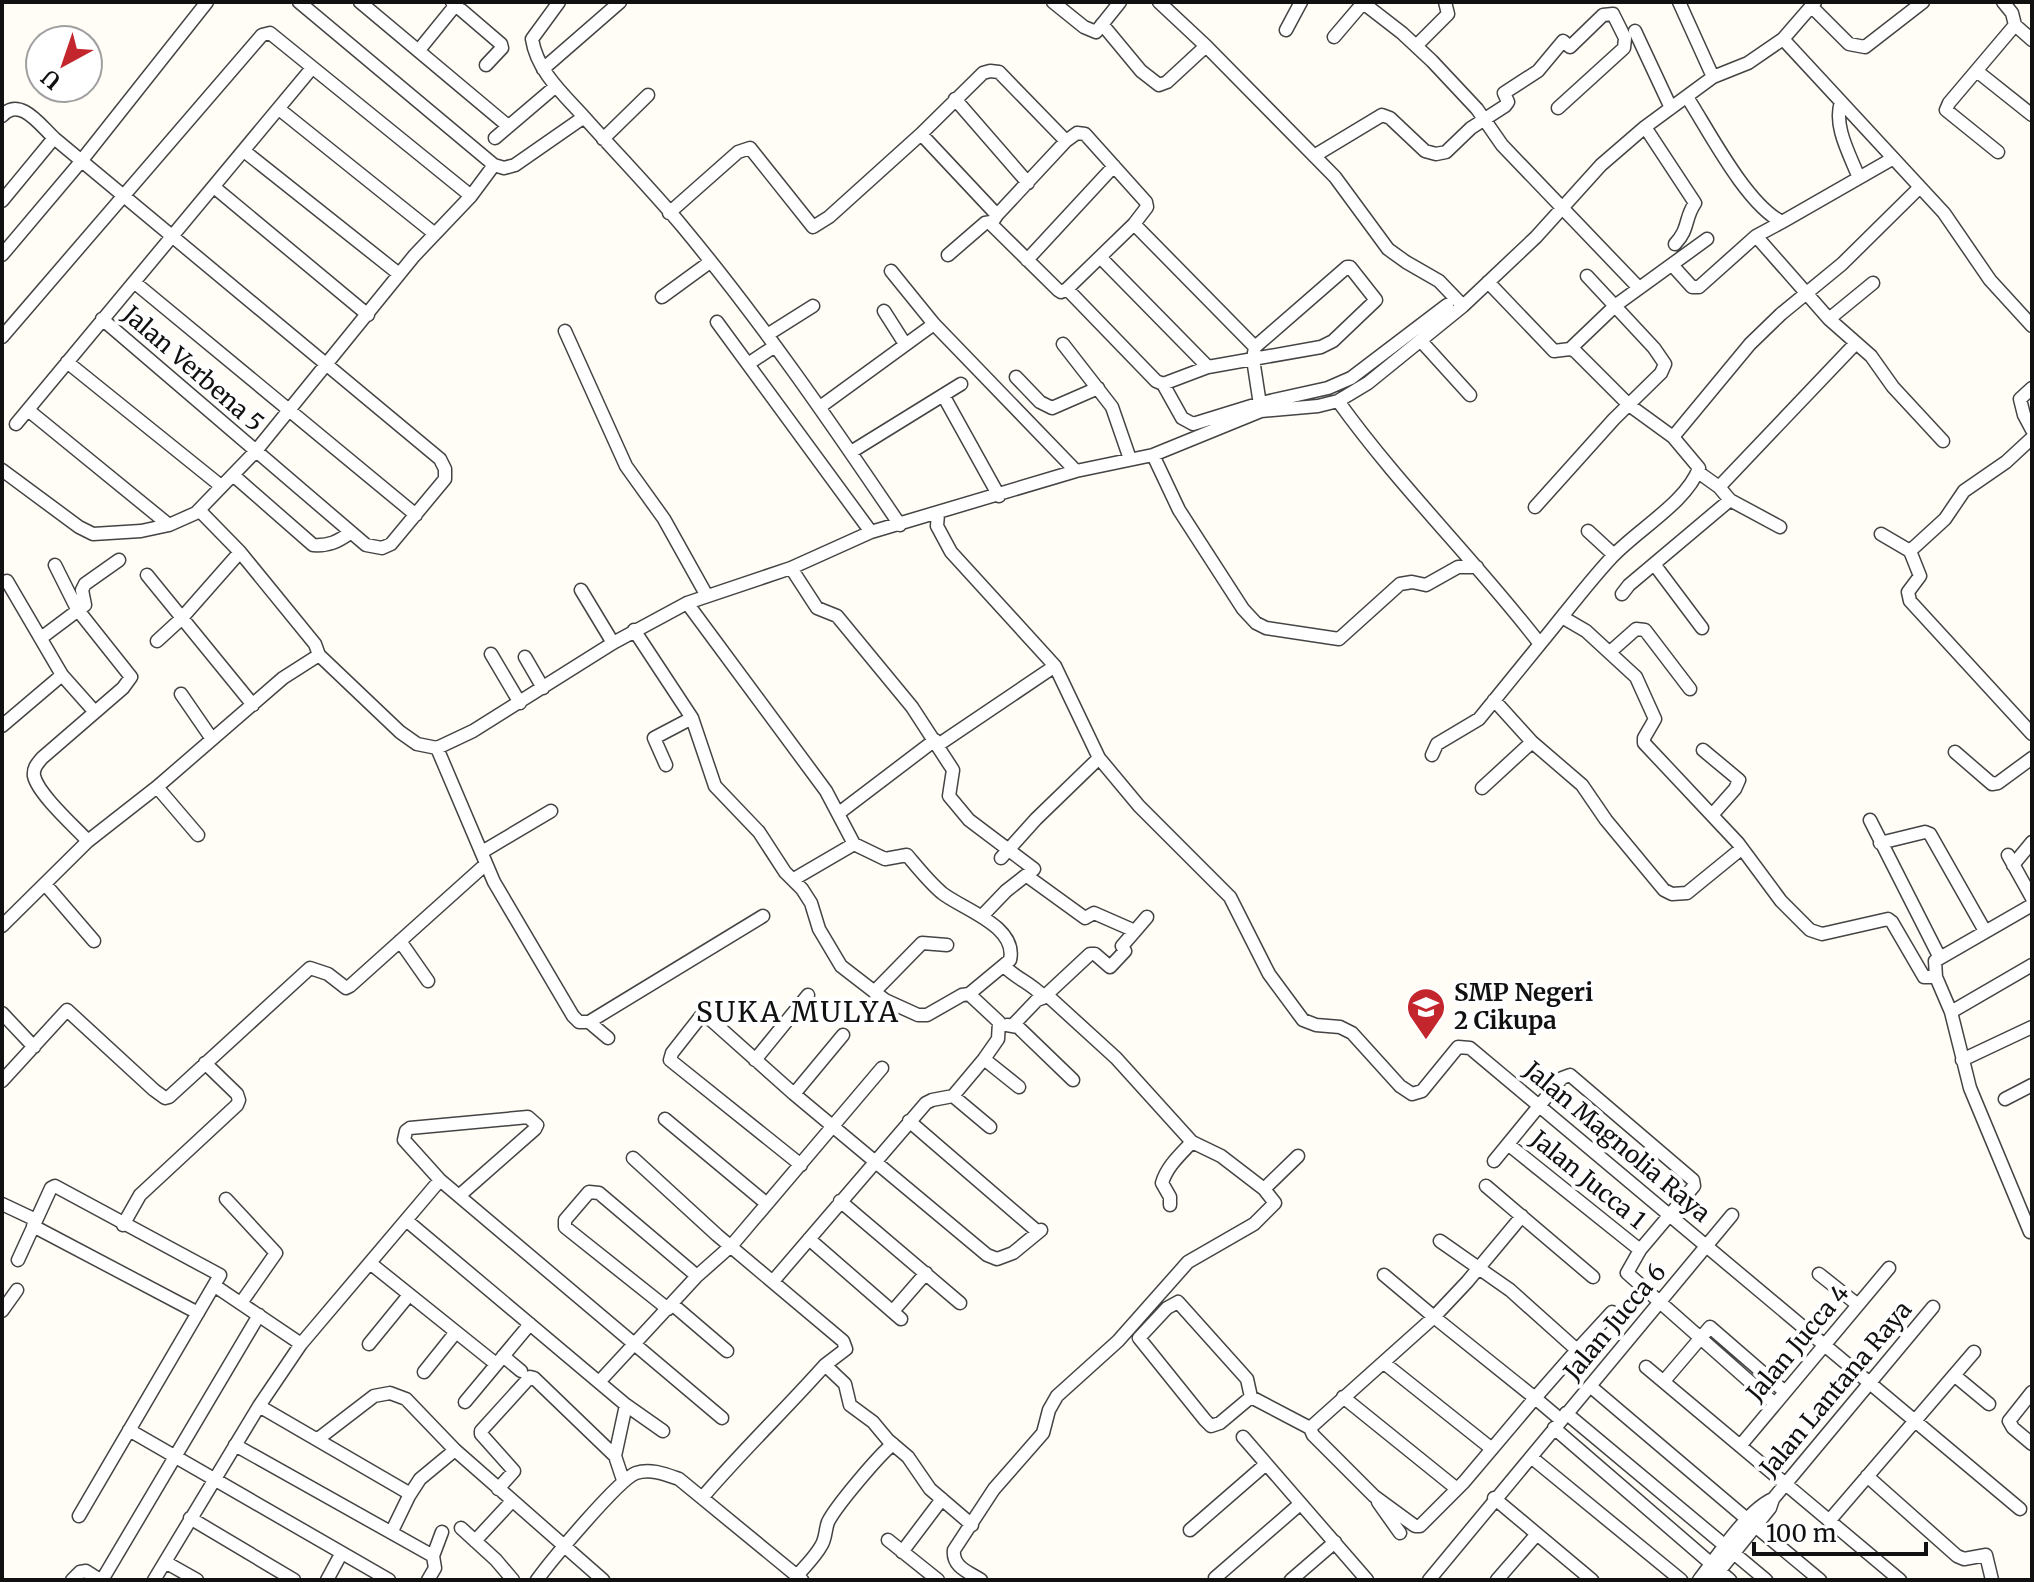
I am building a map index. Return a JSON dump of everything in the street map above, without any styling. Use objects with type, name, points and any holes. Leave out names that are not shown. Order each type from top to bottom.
[{"type":"street","points":[[2,255],[207,2]]},
{"type":"street","points":[[299,2],[494,165],[504,168],[515,165],[584,117]]},
{"type":"street","points":[[360,2],[508,126]]},
{"type":"street","points":[[559,2],[532,39],[543,69],[710,262],[820,407],[900,525]]},
{"type":"street","points":[[543,69],[620,2]]},
{"type":"street","points":[[1053,2],[1090,31],[1096,32],[1120,2]]},
{"type":"street","points":[[1159,2],[1335,177],[1388,249],[1439,281],[1463,306]]},
{"type":"street","points":[[1286,30],[1301,2]]},
{"type":"street","points":[[1334,37],[1362,2],[1416,46],[1477,109],[1502,145],[1639,288]]},
{"type":"street","points":[[1416,46],[1448,14],[1445,2]]},
{"type":"street","points":[[1679,2],[1713,77]]},
{"type":"street","points":[[199,510],[240,552],[315,644],[319,655],[400,732],[417,744],[437,748],[473,731],[634,630],[687,603],[791,568],[871,532],[1076,471],[1153,455],[1261,407],[1318,406],[1338,401],[1368,383],[1463,306],[1536,237],[1601,165],[1645,127],[1713,77],[1748,63],[1783,39],[1813,4],[1849,44],[1865,47],[1923,2]]},
{"type":"street","points":[[2003,2],[2012,13],[2015,25],[2032,40]]},
{"type":"street","points":[[419,50],[455,3],[501,44],[502,48],[486,65]]},
{"type":"street","points":[[1314,156],[1382,115],[1390,118],[1425,151],[1436,154],[1446,152],[1462,135],[1505,106],[1508,102],[1504,93],[1538,71],[1558,44],[1563,41],[1570,47],[1603,15],[1613,14],[1625,38],[1624,48],[1558,108]]},
{"type":"street","points":[[1102,24],[1141,71],[1159,85],[1167,82],[1206,46]]},
{"type":"street","points":[[1998,152],[1946,110],[2015,25]]},
{"type":"street","points":[[1635,31],[1671,108]]},
{"type":"street","points":[[2,337],[262,35],[270,33],[471,196]]},
{"type":"street","points":[[1783,39],[1944,213],[1990,280],[2032,326]]},
{"type":"street","points":[[16,424],[312,68]]},
{"type":"street","points":[[669,213],[738,152],[750,148],[813,227],[829,217],[921,134],[983,73],[990,71],[999,72],[1066,141]]},
{"type":"street","points":[[1978,72],[2032,115]]},
{"type":"street","points":[[495,138],[556,86]]},
{"type":"street","points":[[603,139],[648,95]]},
{"type":"street","points":[[1687,97],[1760,206],[1782,222]]},
{"type":"street","points":[[955,99],[1028,183]]},
{"type":"street","points":[[1841,102],[1839,124],[1859,178]]},
{"type":"street","points":[[5,113],[16,108],[24,110],[440,459],[445,469],[445,479],[440,487],[416,515],[134,282]]},
{"type":"street","points":[[279,109],[435,234]]},
{"type":"street","points":[[1645,127],[1695,203],[1689,211],[1685,233],[1675,244]]},
{"type":"street","points":[[921,134],[994,219],[1027,260],[1060,292],[1067,289],[1134,224],[1148,205],[1085,134],[1077,133],[994,219],[948,255]]},
{"type":"street","points":[[2,201],[54,138]]},
{"type":"street","points":[[244,151],[399,274]]},
{"type":"street","points":[[1673,266],[1692,287],[1706,284],[1756,236],[1892,159]]},
{"type":"street","points":[[2,470],[93,534],[141,531],[184,520],[199,510],[255,452],[399,274],[471,196],[494,165]]},
{"type":"street","points":[[1027,260],[1114,166]]},
{"type":"street","points":[[214,187],[368,315]]},
{"type":"street","points":[[1673,437],[1750,344],[1842,264],[1920,187]]},
{"type":"street","points":[[1134,224],[1254,353],[1261,407]]},
{"type":"street","points":[[1756,236],[1829,319],[1871,356],[1893,387],[1943,441]]},
{"type":"street","points":[[1488,282],[1554,351],[1570,349],[1616,305],[1707,239]]},
{"type":"street","points":[[1100,257],[1208,367]]},
{"type":"street","points":[[662,297],[710,262]]},
{"type":"street","points":[[1163,384],[1254,353],[1327,344],[1375,302],[1375,297],[1347,267],[1254,353]]},
{"type":"street","points":[[891,271],[934,324],[1076,471]]},
{"type":"street","points":[[1535,507],[1661,373],[1665,364],[1616,305],[1587,276]]},
{"type":"street","points":[[1829,319],[1873,283]]},
{"type":"street","points":[[1067,289],[1156,381],[1163,384],[1182,418],[1193,424],[1328,388],[1351,378],[1447,305]]},
{"type":"street","points":[[748,364],[813,306]]},
{"type":"street","points":[[884,311],[905,344]]},
{"type":"street","name":"Jalan Verbena 5","points":[[102,319],[366,545],[382,548],[391,544],[416,515]]},
{"type":"street","points":[[717,322],[871,532]]},
{"type":"street","points":[[820,407],[934,324]]},
{"type":"street","points":[[565,331],[626,466],[664,519],[707,596]]},
{"type":"street","points":[[1421,341],[1470,395]]},
{"type":"street","points":[[1719,487],[1856,343]]},
{"type":"street","points":[[1063,344],[1112,407],[1130,459]]},
{"type":"street","points":[[1432,755],[1437,744],[1479,719],[1572,602],[1614,555],[1679,497],[1698,472],[1695,460],[1673,437],[1629,405],[1580,355],[1570,349]]},
{"type":"street","points":[[67,362],[221,486]]},
{"type":"street","points":[[1016,377],[1040,402],[1052,408],[1098,388]]},
{"type":"street","points":[[851,452],[961,384]]},
{"type":"street","points":[[2032,388],[2020,399],[2032,430]]},
{"type":"street","points":[[943,395],[999,496]]},
{"type":"street","points":[[1338,401],[1362,435],[1540,644]]},
{"type":"street","points":[[28,410],[169,525]]},
{"type":"street","points":[[1910,551],[1945,519],[1964,491],[2006,462],[2032,438]]},
{"type":"street","points":[[1153,455],[1179,510],[1243,609],[1256,623],[1266,628],[1339,639],[1400,584],[1412,582],[1426,585],[1458,567],[1477,567]]},
{"type":"street","points":[[1698,472],[1719,487],[1730,500],[1780,527]]},
{"type":"street","points":[[233,475],[313,545],[326,546],[350,533]]},
{"type":"street","points":[[1622,594],[1730,500]]},
{"type":"street","name":"Jalan Magnolia Raya","points":[[938,514],[937,526],[951,552],[1055,666],[1099,758],[1139,806],[1230,897],[1269,974],[1303,1020],[1316,1025],[1340,1027],[1352,1033],[1400,1086],[1412,1094],[1422,1091],[1461,1045],[1470,1048],[2020,1509]]},
{"type":"street","points":[[1588,531],[1614,555]]},
{"type":"street","points":[[1881,534],[1910,551],[1920,576],[1908,592],[1910,601],[2032,734]]},
{"type":"street","points":[[157,641],[181,619],[240,552]]},
{"type":"street","points":[[41,638],[85,605],[82,590],[85,584],[119,560]]},
{"type":"street","points":[[1654,564],[1702,628]]},
{"type":"street","points":[[55,565],[77,609],[131,677],[123,688],[42,758],[34,773],[42,791],[88,841]]},
{"type":"street","points":[[791,568],[817,608],[837,616],[912,707],[953,770],[950,797],[1005,854],[1032,866],[1033,870],[1006,891],[982,916]]},
{"type":"street","points":[[147,575],[253,705]]},
{"type":"street","points":[[7,581],[62,675],[94,711]]},
{"type":"street","points":[[581,590],[613,643]]},
{"type":"street","points":[[634,630],[692,718],[715,786],[759,832],[785,872],[811,903],[819,929],[841,966],[874,992],[922,1015],[969,994],[1004,966],[1011,955],[998,928],[941,892],[907,855],[885,859],[854,844],[826,791],[687,603]]},
{"type":"street","points":[[1562,617],[1586,631],[1636,677],[1655,719],[1644,743],[1738,843],[1781,901],[1810,930],[1822,934],[1888,919],[1924,977],[1936,977]]},
{"type":"street","points":[[1610,652],[1641,628],[1690,689]]},
{"type":"street","points":[[491,654],[520,703]]},
{"type":"street","points":[[2,926],[88,841],[157,787],[283,678],[319,655]]},
{"type":"street","points":[[525,657],[543,688]]},
{"type":"street","points":[[839,813],[936,742],[1055,666]]},
{"type":"street","points":[[2,726],[62,675]]},
{"type":"street","points":[[181,694],[212,739]]},
{"type":"street","points":[[1494,700],[1532,742],[1582,785],[1606,820],[1664,890],[1672,894],[1687,893],[1741,849]]},
{"type":"street","points":[[666,765],[654,738],[692,718]]},
{"type":"street","points":[[1482,788],[1532,742]]},
{"type":"street","points":[[437,748],[494,882],[579,1022],[589,1022],[763,916]]},
{"type":"street","points":[[1703,750],[1739,780],[1712,815]]},
{"type":"street","points":[[1955,752],[1992,784],[1998,783],[2032,758]]},
{"type":"street","points":[[1005,854],[1099,758]]},
{"type":"street","points":[[157,787],[198,835]]},
{"type":"street","points":[[2,1081],[67,1010],[165,1098],[169,1097],[310,968],[319,969],[346,988],[400,941],[484,858],[551,811]]},
{"type":"street","points":[[1870,820],[1940,958]]},
{"type":"street","points":[[1880,843],[1925,832],[1930,834],[1985,931]]},
{"type":"street","points":[[2032,842],[2011,860],[2032,898]]},
{"type":"street","points":[[794,879],[854,844]]},
{"type":"street","points":[[1027,876],[1084,918],[1094,913],[1135,931]]},
{"type":"street","points":[[45,884],[94,941]]},
{"type":"street","points":[[2030,1232],[1970,1088],[1951,1012],[1936,977],[1935,961],[2032,905]]},
{"type":"street","points":[[1000,1026],[1014,1024],[1090,954],[1095,954],[1110,967],[1125,952],[1122,946],[1147,917]]},
{"type":"street","points":[[400,941],[428,981]]},
{"type":"street","points":[[874,992],[922,943],[947,945]]},
{"type":"street","points":[[1951,1012],[2032,965]]},
{"type":"street","points":[[981,1580],[957,1565],[953,1558],[954,1550],[994,1489],[1043,1433],[1049,1410],[1057,1396],[1118,1341],[1188,1262],[1254,1224],[1275,1201],[1221,1156],[1192,1142],[1116,1058],[1029,982],[1018,979],[1004,966]]},
{"type":"street","points":[[774,1280],[909,1121],[932,1100],[953,1096],[998,1039],[999,1022],[969,994]]},
{"type":"street","points":[[755,1060],[808,995]]},
{"type":"street","points":[[2,1013],[34,1047]]},
{"type":"street","points":[[801,1165],[670,1058],[703,1016],[992,1258],[1013,1253],[1040,1231],[909,1121]]},
{"type":"street","points":[[589,1022],[608,1038]]},
{"type":"street","points":[[1014,1024],[1073,1080]]},
{"type":"street","points":[[1962,1060],[2032,1027]]},
{"type":"street","points":[[794,1094],[843,1035]]},
{"type":"street","points":[[984,1059],[1019,1087]]},
{"type":"street","points":[[123,1225],[140,1195],[237,1105],[237,1094],[205,1063]]},
{"type":"street","points":[[600,1381],[697,1276],[732,1245],[882,1068]]},
{"type":"street","name":"Jalan Jucca 1","points":[[1494,1161],[1562,1078],[1570,1075],[1693,1180],[1694,1186],[1670,1216]]},
{"type":"street","points":[[2005,1099],[2032,1085]]},
{"type":"street","points":[[953,1096],[990,1127]]},
{"type":"street","points":[[460,1195],[535,1129],[537,1125],[533,1119],[410,1128],[405,1135],[406,1144],[440,1180],[722,1418]]},
{"type":"street","points":[[665,1119],[767,1204]]},
{"type":"street","points":[[1170,1205],[1163,1179],[1166,1171],[1192,1142]]},
{"type":"street","name":"Jalan Jucca 1","points":[[1509,1145],[1640,1250]]},
{"type":"street","points":[[1264,1189],[1298,1156]]},
{"type":"street","points":[[633,1158],[845,1344],[846,1349],[825,1365],[774,1422],[752,1440],[702,1498]]},
{"type":"street","points":[[154,1580],[259,1406],[301,1344],[440,1180]]},
{"type":"street","points":[[18,1260],[51,1188],[55,1186],[220,1275],[79,1516]]},
{"type":"street","points":[[1486,1186],[1593,1277]]},
{"type":"street","points":[[697,1276],[599,1193],[589,1192],[565,1220],[565,1227],[727,1351]]},
{"type":"street","points":[[226,1199],[276,1253],[241,1303]]},
{"type":"street","points":[[840,1201],[960,1303]]},
{"type":"street","points":[[2,1204],[198,1313]]},
{"type":"street","name":"Jalan Jucca 6","points":[[1429,1580],[1732,1215]]},
{"type":"street","points":[[1310,1428],[1434,1317],[1522,1216]]},
{"type":"street","points":[[1670,1216],[1640,1250],[1627,1270],[1628,1275],[1775,1404]]},
{"type":"street","points":[[406,1220],[626,1405],[663,1431]]},
{"type":"street","points":[[809,1239],[897,1315],[926,1273]]},
{"type":"street","points":[[1440,1241],[1510,1290],[1577,1350]]},
{"type":"street","points":[[370,1263],[456,1332],[521,1371]]},
{"type":"street","name":"Jalan Jucca 4","points":[[1740,1446],[1889,1268]]},
{"type":"street","points":[[1819,1274],[1858,1305]]},
{"type":"street","points":[[1384,1275],[1560,1420],[1715,1572],[1730,1580]]},
{"type":"street","points":[[215,1286],[301,1344]]},
{"type":"street","points":[[2,1311],[17,1290]]},
{"type":"street","points":[[369,1344],[409,1295]]},
{"type":"street","points":[[1251,1397],[1220,1423],[1211,1426],[1144,1348],[1139,1338],[1167,1308],[1178,1302],[1247,1379],[1251,1397],[1310,1428],[1313,1435],[1374,1496],[1415,1526],[1420,1526],[1457,1489],[1612,1312]]},
{"type":"street","name":"Jalan Lantana Raya","points":[[1699,1580],[1715,1572],[1763,1503],[1773,1499],[1786,1485],[1933,1307]]},
{"type":"street","points":[[72,1580],[80,1572],[86,1571],[101,1580],[259,1315]]},
{"type":"street","points":[[465,1402],[530,1324]]},
{"type":"street","points":[[1664,1381],[1710,1327],[1785,1392]]},
{"type":"street","points":[[424,1372],[456,1332]]},
{"type":"street","points":[[1829,1521],[1974,1352]]},
{"type":"street","points":[[1384,1363],[1492,1449]]},
{"type":"street","points":[[825,1365],[845,1384],[850,1405],[873,1422],[914,1463],[927,1486],[972,1525]]},
{"type":"street","points":[[1646,1367],[1900,1580]]},
{"type":"street","points":[[1954,1375],[1989,1404]]},
{"type":"street","points":[[498,1489],[514,1471],[481,1431],[530,1377],[615,1456],[623,1480]]},
{"type":"street","points":[[1590,1386],[1820,1580]]},
{"type":"street","points":[[2032,1392],[2009,1421],[2032,1444]]},
{"type":"street","points":[[318,1439],[374,1396],[390,1393],[406,1399],[455,1450],[603,1580]]},
{"type":"street","points":[[1343,1397],[1457,1489]]},
{"type":"street","points":[[615,1456],[626,1405]]},
{"type":"street","points":[[259,1406],[404,1489],[409,1496]]},
{"type":"street","points":[[1560,1420],[1766,1580]]},
{"type":"street","points":[[129,1430],[389,1580]]},
{"type":"street","points":[[1243,1437],[1367,1580]]},
{"type":"street","points":[[537,1580],[623,1480],[644,1471],[660,1472],[679,1479],[799,1578],[823,1544],[828,1522],[836,1510],[869,1472],[878,1456],[893,1444]]},
{"type":"street","points":[[235,1445],[433,1556]]},
{"type":"street","points":[[392,1531],[420,1479],[455,1450]]},
{"type":"street","points":[[1531,1457],[1681,1580]]},
{"type":"street","points":[[1190,1530],[1266,1464]]},
{"type":"street","points":[[1867,1476],[1957,1556],[1964,1559],[1986,1555],[1992,1580]]},
{"type":"street","points":[[1374,1496],[1400,1533]]},
{"type":"street","points":[[1494,1498],[1592,1580]]},
{"type":"street","points":[[902,1552],[942,1499]]},
{"type":"street","points":[[475,1541],[512,1501]]},
{"type":"street","points":[[1215,1578],[1300,1504]]},
{"type":"street","points":[[190,1518],[294,1580]]},
{"type":"street","points":[[461,1528],[503,1566],[513,1580]]},
{"type":"street","points":[[428,1580],[435,1568],[433,1556],[442,1532]]},
{"type":"street","points":[[1505,1577],[1537,1534]]},
{"type":"street","points":[[888,1540],[938,1580]]},
{"type":"street","points":[[1291,1580],[1335,1542]]},
{"type":"street","points":[[327,1580],[341,1554]]},
{"type":"street","points":[[165,1562],[197,1580]]},
{"type":"place","name":"SMP Negeri 2 Cikupa","points":[[1426,1041]]},
{"type":"district","name":"SUKA MULYA","points":[[798,1012]]}]
